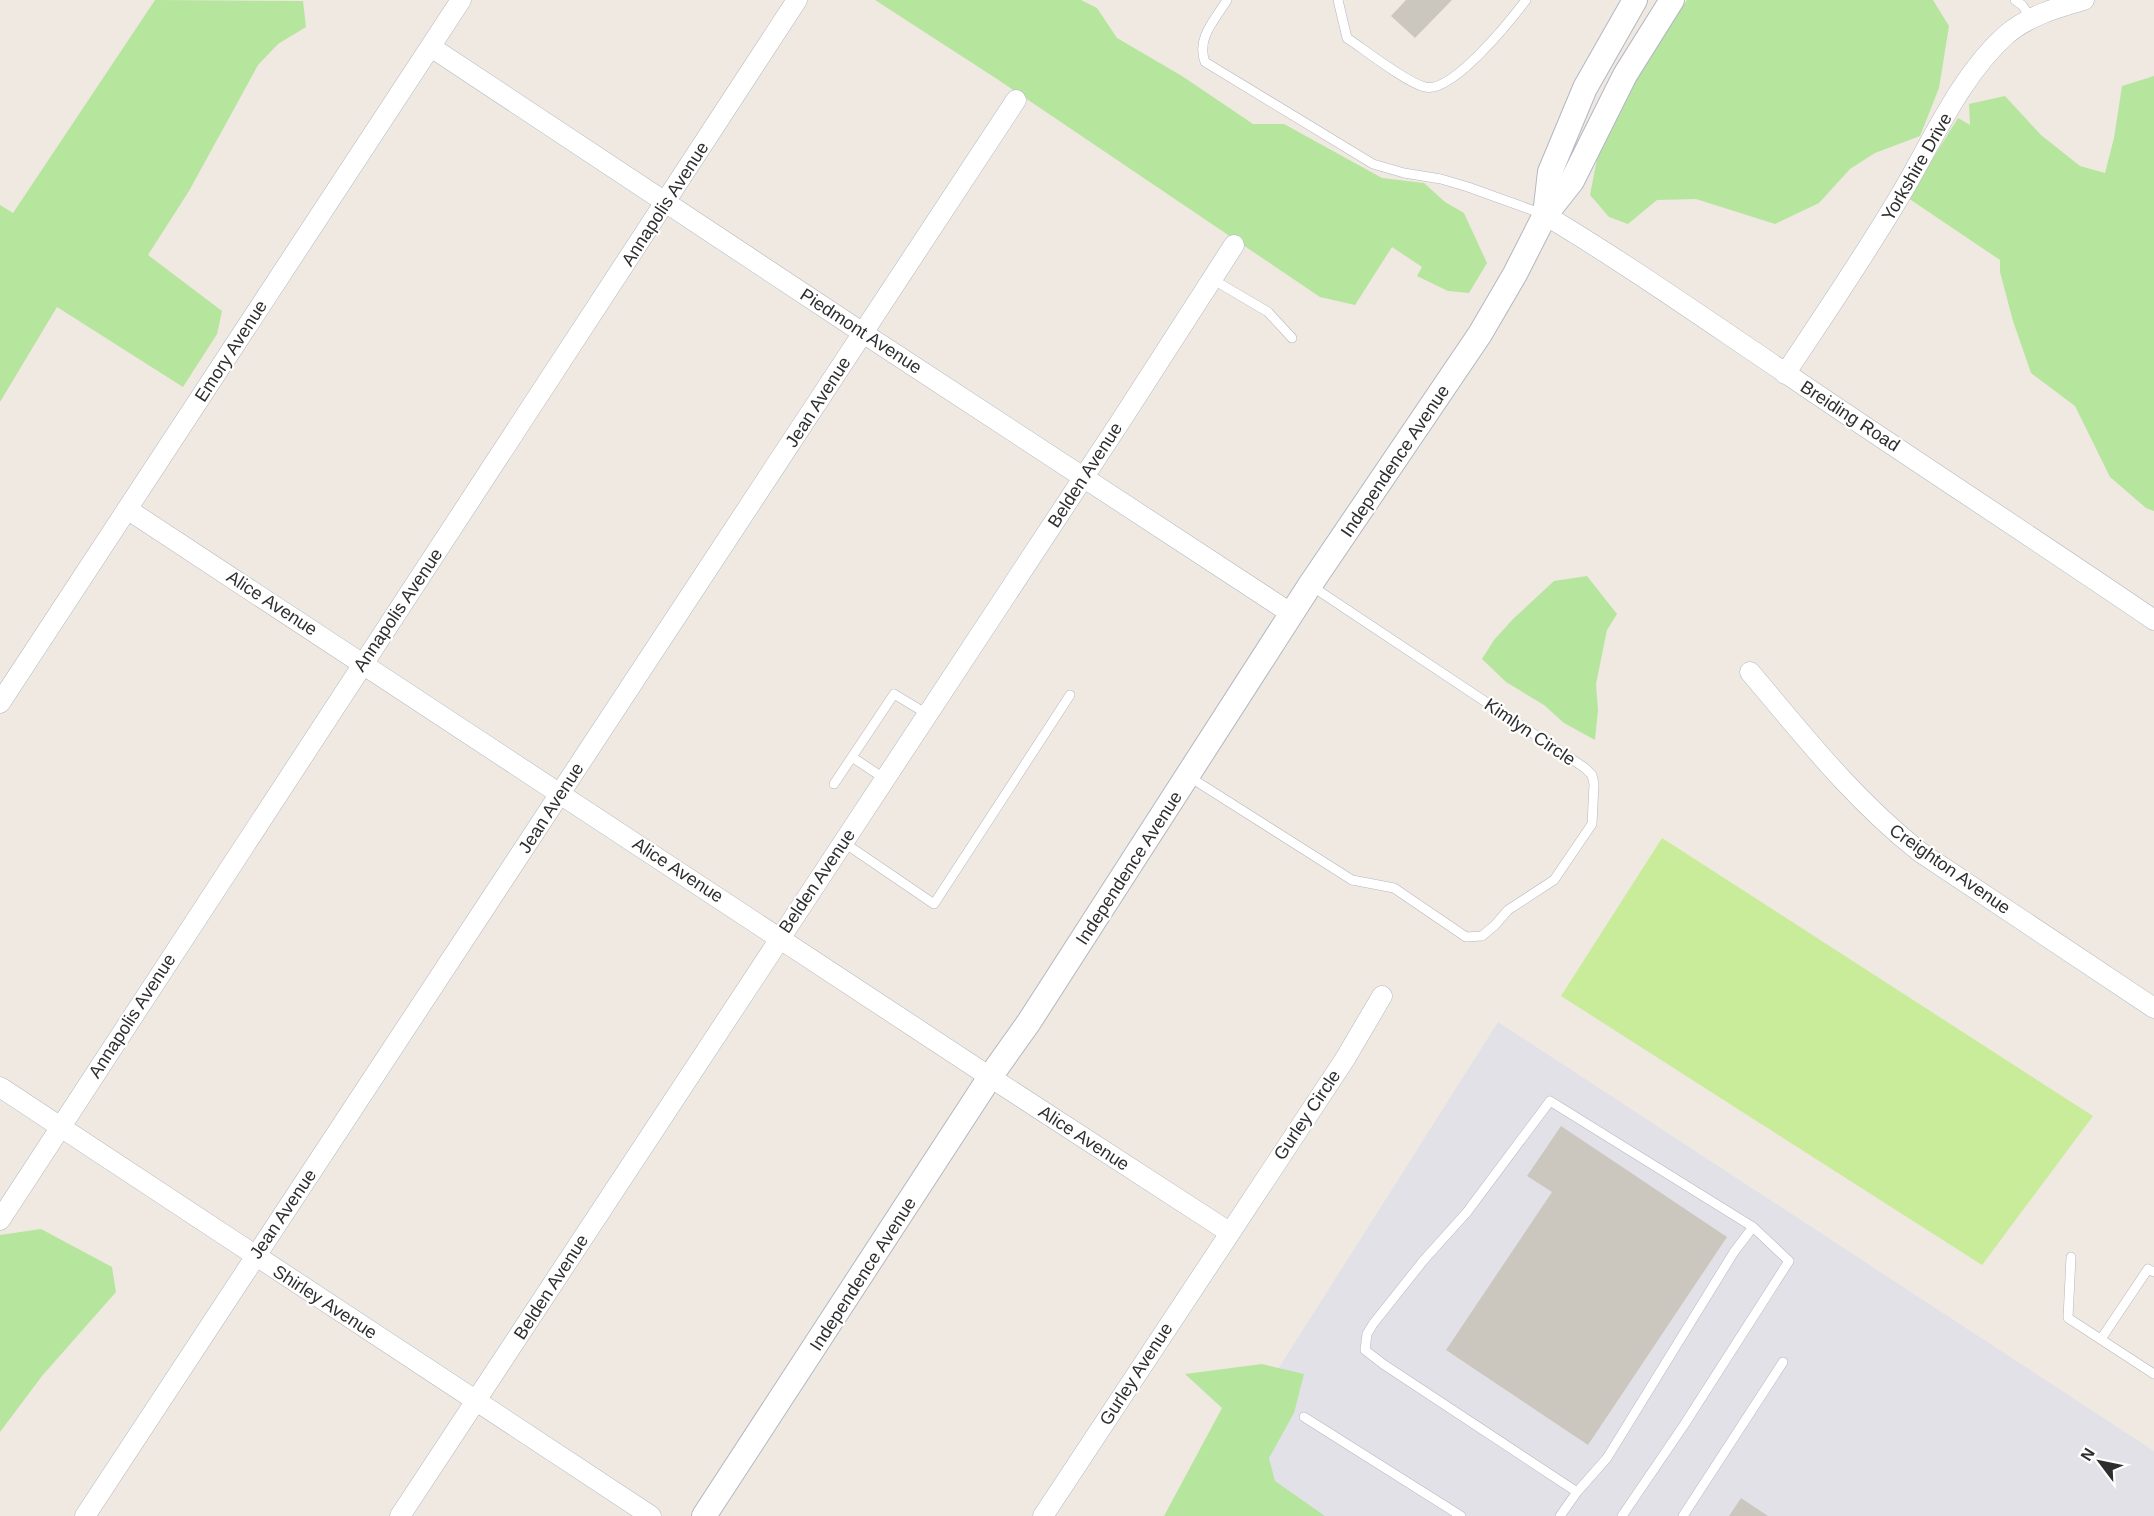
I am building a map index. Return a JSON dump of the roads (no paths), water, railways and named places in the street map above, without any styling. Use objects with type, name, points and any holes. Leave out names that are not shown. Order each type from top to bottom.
[{"type":"street","name":"Emory Avenue","points":[[0,703],[461,0]]},
{"type":"street","name":"Annapolis Avenue","points":[[0,1220],[797,0]]},
{"type":"street","name":"Independence Avenue","points":[[1545,215],[1550,172],[1581,98],[1607,46],[1635,0]]},
{"type":"street","name":"Independence Avenue","points":[[705,1516],[990,1077],[1035,1012],[1310,585],[1480,334],[1515,274],[1545,215],[1572,181],[1625,75],[1672,0]]},
{"type":"street","name":"Yorkshire Drive","points":[[1785,374],[1877,234],[1970,78],[1986,56],[2006,35],[2031,18],[2084,0]]},
{"type":"street","name":"Piedmont Avenue","points":[[431,47],[1292,614]]},
{"type":"street","name":"Jean Avenue","points":[[85,1516],[1016,100]]},
{"type":"street","name":"Breiding Road","points":[[1545,215],[1606,252],[2154,620]]},
{"type":"street","name":"Belden Avenue","points":[[400,1516],[741,1000],[1234,245]]},
{"type":"street","name":"Alice Avenue","points":[[127,508],[1229,1232]]},
{"type":"street","name":"Creighton Avenue","points":[[1750,672],[1837,775],[1887,826],[1920,852],[2154,1008]]},
{"type":"street","name":"Gurley Circle","points":[[1229,1232],[1345,1059],[1382,996]]},
{"type":"street","name":"Shirley Avenue","points":[[0,1087],[651,1516]]},
{"type":"street","name":"Gurley Avenue","points":[[1043,1516],[1229,1232]]},
{"type":"lane","points":[[1227,0],[1203,40],[1200,51],[1205,62],[1373,164],[1468,187],[1545,215]]},
{"type":"lane","points":[[1338,0],[1347,38],[1408,78],[1425,87],[1437,88],[1463,71],[1526,0]]},
{"type":"lane","points":[[2015,0],[2022,5],[2031,18]]},
{"type":"lane","points":[[1212,279],[1268,312],[1292,338]]},
{"type":"lane","name":"Kimlyn Circle","points":[[1188,776],[1352,880],[1394,888],[1466,937],[1482,936],[1495,926],[1508,910],[1554,880],[1592,824],[1594,784],[1592,775],[1586,768],[1310,585]]},
{"type":"lane","points":[[834,784],[894,694],[927,714]]},
{"type":"lane","points":[[843,842],[934,904],[1070,695]]},
{"type":"lane","points":[[852,757],[885,779]]},
{"type":"lane","points":[[1577,1492],[1365,1350],[1367,1334],[1373,1324],[1467,1212],[1550,1101],[1753,1227],[1789,1261],[1684,1425],[1622,1516]]},
{"type":"lane","points":[[1560,1516],[1577,1492],[1607,1458],[1734,1252],[1753,1227]]},
{"type":"lane","points":[[2071,1257],[2068,1318],[2154,1374]]},
{"type":"lane","points":[[2100,1339],[2148,1269],[2154,1272]]},
{"type":"lane","points":[[1683,1516],[1783,1362]]},
{"type":"lane","points":[[1304,1417],[1461,1516]]}]
